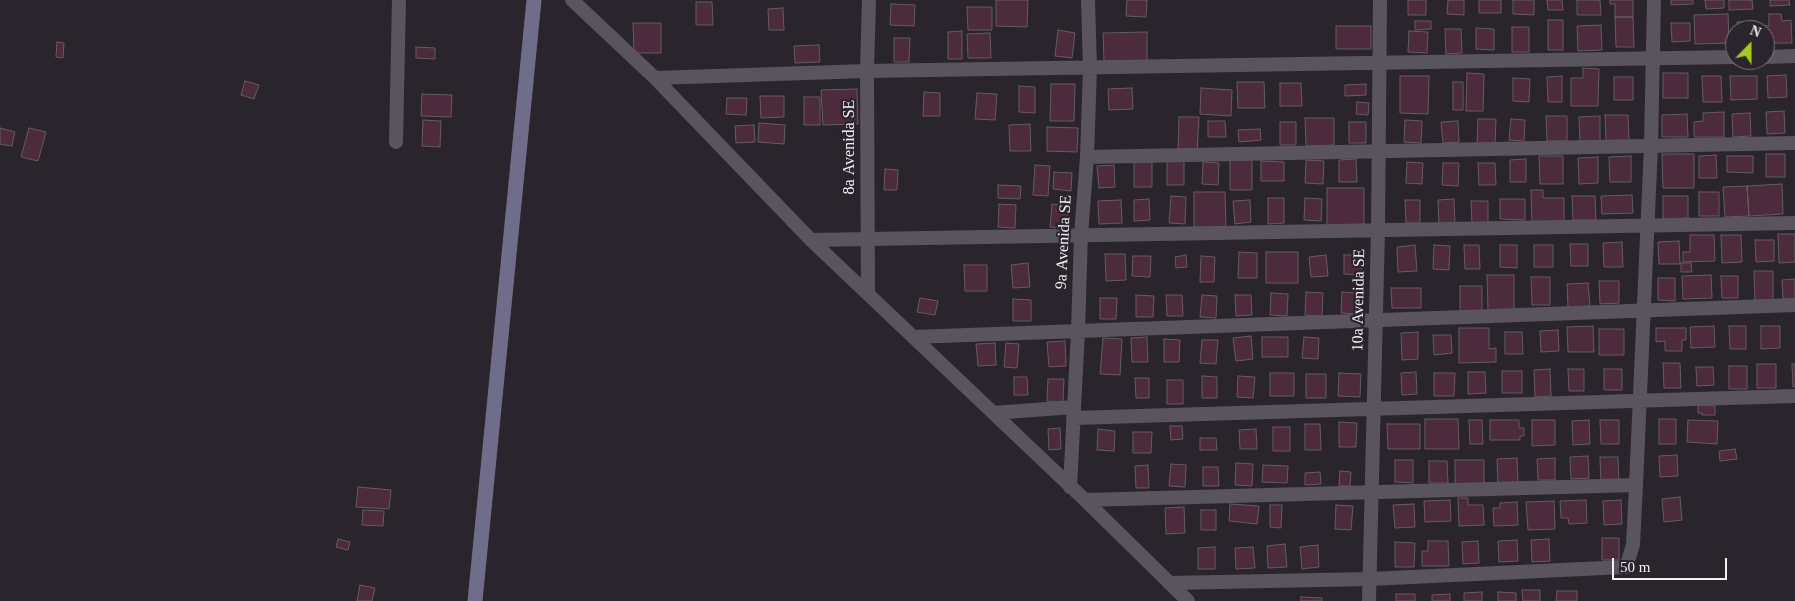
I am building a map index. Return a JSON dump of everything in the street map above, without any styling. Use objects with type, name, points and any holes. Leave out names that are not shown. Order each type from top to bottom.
[{"type":"street","points":[[396,142],[399,0]]},
{"type":"street","points":[[475,601],[534,0]]},
{"type":"street","points":[[572,0],[655,78],[811,240],[1085,500],[1188,601]]},
{"type":"street","name":"8a Avenida SE","points":[[868,294],[867,71],[869,0]]},
{"type":"street","name":"9a Avenida SE","points":[[1070,487],[1081,235],[1087,157],[1090,68],[1088,0]]},
{"type":"street","name":"10a Avenida SE","points":[[1369,601],[1378,230],[1377,151],[1380,0]]},
{"type":"street","points":[[1168,583],[1370,579],[1626,567],[1633,545],[1636,485],[1651,146],[1654,0]]},
{"type":"street","points":[[1775,57],[1795,56]]},
{"type":"street","points":[[655,78],[867,71],[1725,58]]},
{"type":"street","points":[[1087,157],[1795,143]]},
{"type":"street","points":[[811,240],[1795,223]]},
{"type":"street","points":[[913,337],[1795,305]]},
{"type":"street","points":[[993,413],[1374,409],[1795,396]]},
{"type":"street","points":[[1085,500],[1636,485]]},
{"type":"building","points":[[996,0],[1028,0],[1027,27],[996,26]]},
{"type":"building","points":[[1127,0],[1147,0],[1146,17],[1126,16]]},
{"type":"building","points":[[1408,0],[1426,0],[1426,15],[1408,15]]},
{"type":"building","points":[[1448,0],[1464,0],[1464,15],[1447,14]]},
{"type":"building","points":[[1479,0],[1501,0],[1501,13],[1479,13]]},
{"type":"building","points":[[1513,0],[1534,0],[1534,15],[1513,14]]},
{"type":"building","points":[[1547,0],[1562,0],[1563,10],[1548,10]]},
{"type":"building","points":[[1577,0],[1600,0],[1601,15],[1577,15]]},
{"type":"building","points":[[1610,0],[1633,0],[1633,17],[1615,17],[1615,4],[1610,4]]},
{"type":"building","points":[[1671,0],[1693,0],[1693,4],[1671,5]]},
{"type":"building","points":[[1705,0],[1724,0],[1724,8],[1706,9]]},
{"type":"building","points":[[1729,0],[1752,0],[1753,9],[1729,10]]},
{"type":"building","points":[[1770,0],[1789,0],[1790,5],[1770,6]]},
{"type":"building","points":[[696,2],[712,2],[713,25],[696,25]]},
{"type":"building","points":[[891,4],[915,5],[914,26],[890,25]]},
{"type":"building","points":[[967,7],[992,7],[992,30],[968,30]]},
{"type":"building","points":[[783,8],[784,30],[769,30],[768,9]]},
{"type":"building","points":[[1728,14],[1728,20],[1725,20],[1725,43],[1695,44],[1694,15]]},
{"type":"building","points":[[1769,14],[1781,14],[1782,21],[1791,20],[1792,43],[1775,43],[1775,20],[1769,20]]},
{"type":"building","points":[[1615,17],[1633,17],[1634,47],[1616,47]]},
{"type":"building","points":[[1548,20],[1563,20],[1563,50],[1548,50]]},
{"type":"building","points":[[1415,21],[1431,21],[1431,29],[1415,30]]},
{"type":"building","points":[[633,23],[661,23],[661,53],[634,53]]},
{"type":"building","points":[[1671,23],[1690,23],[1690,41],[1672,42]]},
{"type":"building","points":[[1601,25],[1602,50],[1578,51],[1577,26]]},
{"type":"building","points":[[1336,26],[1371,26],[1371,49],[1336,49]]},
{"type":"building","points":[[1512,27],[1529,27],[1529,52],[1512,52]]},
{"type":"building","points":[[1476,28],[1494,29],[1494,50],[1476,49]]},
{"type":"building","points":[[1445,29],[1461,29],[1462,53],[1446,54]]},
{"type":"building","points":[[1058,30],[1075,33],[1072,58],[1055,56]]},
{"type":"building","points":[[962,31],[962,59],[948,59],[948,32]]},
{"type":"building","points":[[1409,31],[1428,32],[1427,53],[1408,52]]},
{"type":"building","points":[[1147,32],[1147,61],[1104,61],[1103,33]]},
{"type":"building","points":[[990,33],[991,58],[968,58],[967,34]]},
{"type":"building","points":[[894,38],[910,38],[909,62],[894,62]]},
{"type":"building","points":[[57,42],[64,43],[63,58],[56,57]]},
{"type":"building","points":[[819,45],[820,62],[795,63],[794,46]]},
{"type":"building","points":[[416,47],[435,48],[435,59],[416,58]]},
{"type":"building","points":[[1583,68],[1599,69],[1598,106],[1571,106],[1571,78],[1583,78]]},
{"type":"building","points":[[1467,73],[1484,74],[1483,111],[1466,111]]},
{"type":"building","points":[[1663,73],[1688,73],[1688,98],[1663,98]]},
{"type":"building","points":[[1786,75],[1787,97],[1768,98],[1767,76]]},
{"type":"building","points":[[1400,76],[1429,76],[1428,114],[1400,113]]},
{"type":"building","points":[[1562,76],[1562,102],[1548,102],[1547,77]]},
{"type":"building","points":[[1702,76],[1721,76],[1722,102],[1703,102]]},
{"type":"building","points":[[1730,76],[1757,76],[1757,99],[1731,100]]},
{"type":"building","points":[[1614,77],[1633,77],[1633,100],[1614,100]]},
{"type":"building","points":[[1513,78],[1530,79],[1529,102],[1513,101]]},
{"type":"building","points":[[245,81],[259,85],[254,99],[241,95]]},
{"type":"building","points":[[1237,82],[1264,82],[1265,108],[1238,108]]},
{"type":"building","points":[[1453,82],[1463,82],[1463,110],[1453,110]]},
{"type":"building","points":[[1280,83],[1301,83],[1302,106],[1280,106]]},
{"type":"building","points":[[1051,84],[1075,84],[1074,121],[1050,121]]},
{"type":"building","points":[[1366,84],[1366,95],[1345,96],[1345,85]]},
{"type":"building","points":[[1019,86],[1035,87],[1035,113],[1019,112]]},
{"type":"building","points":[[1132,88],[1133,109],[1109,110],[1108,89]]},
{"type":"building","points":[[1201,88],[1232,90],[1231,116],[1200,114]]},
{"type":"building","points":[[857,89],[858,124],[823,125],[821,90]]},
{"type":"building","points":[[924,92],[940,93],[940,116],[923,116]]},
{"type":"building","points":[[977,93],[997,94],[995,120],[975,119]]},
{"type":"building","points":[[422,94],[452,95],[451,117],[421,116]]},
{"type":"building","points":[[760,96],[784,96],[784,117],[761,118]]},
{"type":"building","points":[[804,97],[820,97],[820,125],[804,125]]},
{"type":"building","points":[[727,98],[747,98],[746,115],[726,114]]},
{"type":"building","points":[[1357,102],[1369,103],[1368,115],[1356,114]]},
{"type":"building","points":[[1784,111],[1785,133],[1767,134],[1766,112]]},
{"type":"building","points":[[1724,112],[1724,137],[1694,137],[1694,122],[1703,121],[1703,113]]},
{"type":"building","points":[[1750,113],[1751,136],[1733,137],[1732,114]]},
{"type":"building","points":[[1687,114],[1688,137],[1662,137],[1662,115]]},
{"type":"building","points":[[1605,115],[1628,115],[1629,141],[1606,141]]},
{"type":"building","points":[[1546,116],[1567,116],[1567,141],[1547,141]]},
{"type":"building","points":[[1600,116],[1600,141],[1580,142],[1579,117]]},
{"type":"building","points":[[1179,117],[1199,117],[1197,153],[1178,152]]},
{"type":"building","points":[[1305,118],[1334,118],[1334,145],[1306,146]]},
{"type":"building","points":[[1478,119],[1496,119],[1495,145],[1477,145]]},
{"type":"building","points":[[1511,119],[1525,120],[1524,141],[1509,140]]},
{"type":"building","points":[[423,120],[441,121],[440,147],[422,146]]},
{"type":"building","points":[[1405,120],[1422,121],[1421,143],[1404,142]]},
{"type":"building","points":[[1208,121],[1225,121],[1226,137],[1208,137]]},
{"type":"building","points":[[1458,121],[1459,142],[1443,143],[1441,122]]},
{"type":"building","points":[[1280,122],[1296,122],[1296,145],[1280,145]]},
{"type":"building","points":[[1349,122],[1366,122],[1366,143],[1349,143]]},
{"type":"building","points":[[759,123],[785,125],[784,144],[758,142]]},
{"type":"building","points":[[1030,124],[1031,151],[1010,151],[1009,125]]},
{"type":"building","points":[[754,125],[755,142],[736,143],[735,126]]},
{"type":"building","points":[[1047,127],[1078,128],[1077,152],[1047,151]]},
{"type":"building","points":[[0,128],[15,132],[12,146],[0,144]]},
{"type":"building","points":[[29,128],[46,132],[38,161],[21,157]]},
{"type":"building","points":[[1260,129],[1261,140],[1239,142],[1238,130]]},
{"type":"building","points":[[1662,154],[1694,154],[1694,188],[1663,188]]},
{"type":"building","points":[[1766,154],[1785,154],[1785,177],[1766,177]]},
{"type":"building","points":[[1716,155],[1717,178],[1699,178],[1699,156]]},
{"type":"building","points":[[1539,156],[1563,156],[1563,184],[1540,184]]},
{"type":"building","points":[[1631,156],[1631,182],[1610,182],[1609,157]]},
{"type":"building","points":[[1727,156],[1753,156],[1753,173],[1727,172]]},
{"type":"building","points":[[1598,157],[1598,183],[1579,184],[1578,158]]},
{"type":"building","points":[[1230,159],[1252,159],[1252,190],[1230,190]]},
{"type":"building","points":[[1356,159],[1357,182],[1339,182],[1339,160]]},
{"type":"building","points":[[1526,159],[1526,182],[1510,182],[1510,160]]},
{"type":"building","points":[[1167,160],[1184,160],[1184,185],[1167,185]]},
{"type":"building","points":[[1306,160],[1324,161],[1323,184],[1305,183]]},
{"type":"building","points":[[1261,161],[1284,162],[1284,181],[1261,181]]},
{"type":"building","points":[[1134,162],[1152,162],[1152,187],[1134,187]]},
{"type":"building","points":[[1203,162],[1219,163],[1218,185],[1202,184]]},
{"type":"building","points":[[1407,162],[1423,163],[1422,184],[1406,183]]},
{"type":"building","points":[[1443,163],[1459,163],[1458,186],[1442,185]]},
{"type":"building","points":[[1478,163],[1495,163],[1496,185],[1479,185]]},
{"type":"building","points":[[1035,165],[1050,166],[1048,196],[1033,195]]},
{"type":"building","points":[[1114,165],[1115,187],[1099,188],[1097,166]]},
{"type":"building","points":[[885,169],[898,170],[897,190],[884,190]]},
{"type":"building","points":[[1054,172],[1072,173],[1071,191],[1053,189]]},
{"type":"building","points":[[1782,184],[1783,214],[1749,216],[1747,186]]},
{"type":"building","points":[[998,185],[1021,186],[1020,199],[998,198]]},
{"type":"building","points":[[1747,186],[1749,216],[1725,217],[1723,187]]},
{"type":"building","points":[[1327,188],[1364,188],[1364,226],[1327,225]]},
{"type":"building","points":[[1531,190],[1543,190],[1543,198],[1564,198],[1564,226],[1532,227]]},
{"type":"building","points":[[1194,192],[1225,192],[1226,228],[1194,227]]},
{"type":"building","points":[[1699,192],[1719,192],[1719,216],[1699,216]]},
{"type":"building","points":[[1632,195],[1633,213],[1602,214],[1601,196]]},
{"type":"building","points":[[1171,196],[1186,197],[1185,224],[1169,223]]},
{"type":"building","points":[[1572,196],[1595,196],[1596,220],[1573,220]]},
{"type":"building","points":[[1663,196],[1688,196],[1688,218],[1663,219]]},
{"type":"building","points":[[1268,198],[1284,198],[1284,223],[1268,224]]},
{"type":"building","points":[[1305,198],[1322,199],[1321,221],[1304,220]]},
{"type":"building","points":[[1149,199],[1150,220],[1134,221],[1134,200]]},
{"type":"building","points":[[1454,199],[1455,223],[1439,224],[1438,200]]},
{"type":"building","points":[[1500,199],[1525,199],[1525,220],[1500,219]]},
{"type":"building","points":[[1121,200],[1122,223],[1099,224],[1098,201]]},
{"type":"building","points":[[1250,200],[1251,222],[1235,224],[1233,201]]},
{"type":"building","points":[[1405,200],[1420,200],[1420,223],[1406,223]]},
{"type":"building","points":[[1471,201],[1488,201],[1488,223],[1472,224]]},
{"type":"building","points":[[999,204],[1016,205],[1015,228],[998,227]]},
{"type":"building","points":[[1052,204],[1069,206],[1067,228],[1050,227]]},
{"type":"building","points":[[1778,234],[1795,234],[1795,262],[1779,263]]},
{"type":"building","points":[[1690,235],[1714,235],[1715,261],[1683,262],[1683,252],[1690,252]]},
{"type":"building","points":[[1721,235],[1741,235],[1742,262],[1722,263]]},
{"type":"building","points":[[1755,240],[1774,240],[1774,261],[1756,262]]},
{"type":"building","points":[[1679,241],[1680,264],[1659,264],[1658,242]]},
{"type":"building","points":[[1622,242],[1623,267],[1604,267],[1603,243]]},
{"type":"building","points":[[1570,244],[1588,244],[1588,266],[1571,266]]},
{"type":"building","points":[[1415,245],[1417,271],[1398,272],[1397,247]]},
{"type":"building","points":[[1434,245],[1450,246],[1449,270],[1433,269]]},
{"type":"building","points":[[1464,245],[1479,245],[1480,269],[1465,269]]},
{"type":"building","points":[[1500,245],[1517,245],[1517,268],[1500,267]]},
{"type":"building","points":[[1534,245],[1553,245],[1553,267],[1534,267]]},
{"type":"building","points":[[1239,252],[1257,253],[1257,278],[1238,278]]},
{"type":"building","points":[[1266,252],[1298,252],[1298,283],[1266,283]]},
{"type":"building","points":[[1105,254],[1125,254],[1126,280],[1106,281]]},
{"type":"building","points":[[1186,255],[1187,267],[1176,268],[1175,257]]},
{"type":"building","points":[[1326,255],[1328,276],[1311,277],[1309,257]]},
{"type":"building","points":[[1344,255],[1362,255],[1361,275],[1344,274]]},
{"type":"building","points":[[1133,256],[1151,256],[1150,277],[1132,276]]},
{"type":"building","points":[[1201,256],[1215,257],[1214,282],[1200,282]]},
{"type":"building","points":[[1028,263],[1030,287],[1013,288],[1011,265]]},
{"type":"building","points":[[1681,263],[1691,263],[1692,272],[1681,272]]},
{"type":"building","points":[[964,265],[987,265],[987,291],[965,291]]},
{"type":"building","points":[[1754,271],[1773,271],[1773,301],[1755,302]]},
{"type":"building","points":[[1487,275],[1514,275],[1514,310],[1488,310]]},
{"type":"building","points":[[1711,275],[1712,298],[1683,299],[1682,276]]},
{"type":"building","points":[[1721,276],[1738,276],[1738,298],[1722,298]]},
{"type":"building","points":[[1531,277],[1550,277],[1550,305],[1532,305]]},
{"type":"building","points":[[1658,278],[1675,278],[1675,301],[1658,300]]},
{"type":"building","points":[[1795,279],[1795,299],[1783,299],[1782,280]]},
{"type":"building","points":[[1599,281],[1619,281],[1619,303],[1600,304]]},
{"type":"building","points":[[1588,283],[1590,306],[1568,307],[1567,284]]},
{"type":"building","points":[[1460,286],[1482,286],[1482,312],[1460,312]]},
{"type":"building","points":[[1391,288],[1421,288],[1421,308],[1392,308]]},
{"type":"building","points":[[1306,292],[1323,293],[1322,316],[1305,315]]},
{"type":"building","points":[[1342,292],[1359,293],[1358,314],[1341,313]]},
{"type":"building","points":[[1271,293],[1288,294],[1287,316],[1270,315]]},
{"type":"building","points":[[1136,295],[1154,296],[1153,317],[1136,317]]},
{"type":"building","points":[[1166,295],[1182,295],[1183,316],[1167,316]]},
{"type":"building","points":[[1202,295],[1217,296],[1216,318],[1200,317]]},
{"type":"building","points":[[1235,295],[1251,295],[1252,315],[1236,316]]},
{"type":"building","points":[[920,298],[938,301],[935,315],[917,312]]},
{"type":"building","points":[[1100,298],[1117,298],[1116,319],[1100,319]]},
{"type":"building","points":[[1013,299],[1031,300],[1031,321],[1013,321]]},
{"type":"building","points":[[1593,326],[1594,352],[1568,352],[1567,327]]},
{"type":"building","points":[[1714,326],[1715,347],[1691,348],[1690,327]]},
{"type":"building","points":[[1729,326],[1746,326],[1746,349],[1730,349]]},
{"type":"building","points":[[1761,326],[1780,326],[1780,348],[1761,349]]},
{"type":"building","points":[[1459,328],[1489,328],[1489,349],[1496,348],[1496,362],[1459,363]]},
{"type":"building","points":[[1656,328],[1686,328],[1686,340],[1682,340],[1682,351],[1665,351],[1665,341],[1656,342]]},
{"type":"building","points":[[1599,329],[1624,329],[1624,355],[1599,355]]},
{"type":"building","points":[[1558,330],[1559,351],[1541,352],[1540,331]]},
{"type":"building","points":[[1418,332],[1418,359],[1402,360],[1401,333]]},
{"type":"building","points":[[1505,332],[1522,332],[1523,354],[1505,354]]},
{"type":"building","points":[[1433,335],[1451,335],[1452,353],[1434,355]]},
{"type":"building","points":[[1251,336],[1253,359],[1236,361],[1233,338]]},
{"type":"building","points":[[1147,337],[1148,362],[1132,362],[1131,338]]},
{"type":"building","points":[[1262,337],[1288,337],[1288,357],[1262,357]]},
{"type":"building","points":[[1304,337],[1319,338],[1318,359],[1302,358]]},
{"type":"building","points":[[1103,338],[1122,339],[1120,375],[1100,374]]},
{"type":"building","points":[[1164,339],[1180,340],[1179,362],[1164,362]]},
{"type":"building","points":[[1202,340],[1218,340],[1216,364],[1200,363]]},
{"type":"building","points":[[1065,341],[1066,366],[1049,367],[1047,342]]},
{"type":"building","points":[[995,343],[996,365],[978,366],[976,344]]},
{"type":"building","points":[[1006,343],[1019,344],[1017,368],[1004,367]]},
{"type":"building","points":[[1663,363],[1680,363],[1681,388],[1664,388]]},
{"type":"building","points":[[1757,364],[1776,364],[1776,388],[1757,388]]},
{"type":"building","points":[[1792,364],[1795,364],[1795,387],[1793,387]]},
{"type":"building","points":[[1729,366],[1747,366],[1747,389],[1729,389]]},
{"type":"building","points":[[1696,367],[1713,367],[1714,385],[1697,386]]},
{"type":"building","points":[[1550,369],[1551,396],[1535,397],[1534,370]]},
{"type":"building","points":[[1568,369],[1584,369],[1584,391],[1569,391]]},
{"type":"building","points":[[1604,369],[1622,369],[1622,390],[1604,390]]},
{"type":"building","points":[[1502,371],[1522,371],[1522,393],[1502,393]]},
{"type":"building","points":[[1416,372],[1417,394],[1402,395],[1401,373]]},
{"type":"building","points":[[1468,372],[1485,372],[1486,393],[1468,394]]},
{"type":"building","points":[[1270,373],[1294,373],[1294,396],[1270,396]]},
{"type":"building","points":[[1339,373],[1361,374],[1360,397],[1338,396]]},
{"type":"building","points":[[1434,373],[1455,373],[1454,396],[1434,396]]},
{"type":"building","points":[[1306,374],[1326,374],[1326,398],[1306,398]]},
{"type":"building","points":[[1202,376],[1217,377],[1217,398],[1202,398]]},
{"type":"building","points":[[1238,376],[1255,377],[1253,398],[1237,397]]},
{"type":"building","points":[[1014,377],[1027,377],[1028,395],[1014,395]]},
{"type":"building","points":[[1135,378],[1149,378],[1149,398],[1136,398]]},
{"type":"building","points":[[1048,379],[1064,379],[1063,402],[1047,401]]},
{"type":"building","points":[[1167,380],[1183,380],[1183,404],[1167,404]]},
{"type":"building","points":[[1698,405],[1715,406],[1715,415],[1702,415],[1702,413],[1698,413]]},
{"type":"building","points":[[1425,419],[1458,419],[1459,449],[1425,449]]},
{"type":"building","points":[[1659,419],[1676,419],[1676,444],[1659,444]]},
{"type":"building","points":[[1469,420],[1482,420],[1483,444],[1470,444]]},
{"type":"building","points":[[1490,420],[1519,420],[1519,428],[1524,428],[1524,436],[1520,436],[1520,440],[1490,440]]},
{"type":"building","points":[[1532,420],[1555,420],[1555,445],[1532,446]]},
{"type":"building","points":[[1589,420],[1590,444],[1573,445],[1572,421]]},
{"type":"building","points":[[1600,420],[1619,420],[1619,444],[1601,444]]},
{"type":"building","points":[[1688,420],[1718,421],[1717,444],[1687,442]]},
{"type":"building","points":[[1339,422],[1357,423],[1356,447],[1339,447]]},
{"type":"building","points":[[1305,424],[1320,424],[1321,450],[1305,450]]},
{"type":"building","points":[[1387,424],[1420,424],[1420,449],[1388,449]]},
{"type":"building","points":[[1170,426],[1182,426],[1183,439],[1171,440]]},
{"type":"building","points":[[1273,427],[1290,427],[1290,451],[1273,451]]},
{"type":"building","points":[[1060,428],[1061,449],[1049,450],[1048,429]]},
{"type":"building","points":[[1098,429],[1115,431],[1114,451],[1097,450]]},
{"type":"building","points":[[1256,429],[1257,449],[1240,449],[1239,430]]},
{"type":"building","points":[[1133,432],[1152,432],[1151,453],[1133,453]]},
{"type":"building","points":[[1200,438],[1216,438],[1217,450],[1200,450]]},
{"type":"building","points":[[1735,449],[1737,459],[1720,461],[1719,451]]},
{"type":"building","points":[[1677,455],[1678,476],[1660,477],[1659,456]]},
{"type":"building","points":[[1588,456],[1589,478],[1571,479],[1570,457]]},
{"type":"building","points":[[1600,457],[1618,457],[1619,485],[1601,485]]},
{"type":"building","points":[[1517,458],[1518,483],[1498,483],[1497,459]]},
{"type":"building","points":[[1555,458],[1555,480],[1538,480],[1537,459]]},
{"type":"building","points":[[1395,460],[1413,460],[1413,483],[1395,482]]},
{"type":"building","points":[[1455,460],[1484,460],[1484,485],[1455,485]]},
{"type":"building","points":[[1429,461],[1447,461],[1448,483],[1429,483]]},
{"type":"building","points":[[1236,463],[1253,464],[1252,486],[1235,485]]},
{"type":"building","points":[[1171,464],[1186,465],[1185,487],[1169,486]]},
{"type":"building","points":[[1148,465],[1149,488],[1136,488],[1135,466]]},
{"type":"building","points":[[1263,465],[1288,466],[1287,483],[1262,482]]},
{"type":"building","points":[[1203,467],[1218,467],[1219,486],[1203,486]]},
{"type":"building","points":[[1340,471],[1351,472],[1350,486],[1339,486]]},
{"type":"building","points":[[1320,472],[1321,484],[1305,485],[1305,473]]},
{"type":"building","points":[[358,487],[391,490],[389,509],[356,507]]},
{"type":"building","points":[[1680,497],[1682,520],[1664,522],[1662,499]]},
{"type":"building","points":[[1458,498],[1468,498],[1468,505],[1483,505],[1484,525],[1459,526]]},
{"type":"building","points":[[1450,500],[1451,521],[1425,522],[1424,501]]},
{"type":"building","points":[[1586,500],[1587,523],[1569,524],[1568,518],[1561,518],[1560,501]]},
{"type":"building","points":[[1621,500],[1622,524],[1604,525],[1603,501]]},
{"type":"building","points":[[1554,501],[1555,529],[1528,530],[1526,502]]},
{"type":"building","points":[[1517,502],[1518,525],[1494,526],[1493,508],[1500,508],[1500,503]]},
{"type":"building","points":[[1230,504],[1259,506],[1257,524],[1229,521]]},
{"type":"building","points":[[1414,504],[1415,527],[1395,528],[1393,505]]},
{"type":"building","points":[[1270,505],[1282,505],[1281,528],[1270,527]]},
{"type":"building","points":[[1336,505],[1353,506],[1351,530],[1335,529]]},
{"type":"building","points":[[1184,507],[1185,533],[1166,534],[1165,508]]},
{"type":"building","points":[[363,510],[384,511],[383,526],[362,525]]},
{"type":"building","points":[[1201,510],[1216,510],[1216,530],[1201,530]]},
{"type":"building","points":[[1602,538],[1619,538],[1619,560],[1602,560]]},
{"type":"building","points":[[338,539],[350,542],[348,550],[336,547]]},
{"type":"building","points":[[1549,539],[1550,561],[1532,562],[1531,540]]},
{"type":"building","points":[[1517,540],[1518,561],[1499,562],[1498,541]]},
{"type":"building","points":[[1428,541],[1448,541],[1449,566],[1422,566],[1422,551],[1428,551]]},
{"type":"building","points":[[1478,541],[1479,563],[1463,564],[1462,542]]},
{"type":"building","points":[[1395,542],[1415,543],[1414,567],[1395,567]]},
{"type":"building","points":[[1285,544],[1287,567],[1268,568],[1267,546]]},
{"type":"building","points":[[1318,545],[1319,567],[1302,569],[1300,547]]},
{"type":"building","points":[[1215,547],[1215,569],[1198,569],[1198,548]]},
{"type":"building","points":[[1253,547],[1255,568],[1236,569],[1235,548]]},
{"type":"building","points":[[360,585],[375,588],[372,601],[357,601]]},
{"type":"building","points":[[1522,590],[1540,590],[1540,601],[1523,601]]},
{"type":"building","points":[[1557,591],[1577,591],[1577,601],[1556,601]]},
{"type":"building","points":[[1482,592],[1482,601],[1464,601],[1464,593]]},
{"type":"building","points":[[1498,592],[1516,593],[1516,601],[1498,601]]},
{"type":"building","points":[[1396,594],[1415,594],[1415,601],[1396,601]]},
{"type":"building","points":[[1450,594],[1450,601],[1432,601],[1432,595]]},
{"type":"building","points":[[1301,597],[1322,598],[1322,601],[1301,601]]}]
